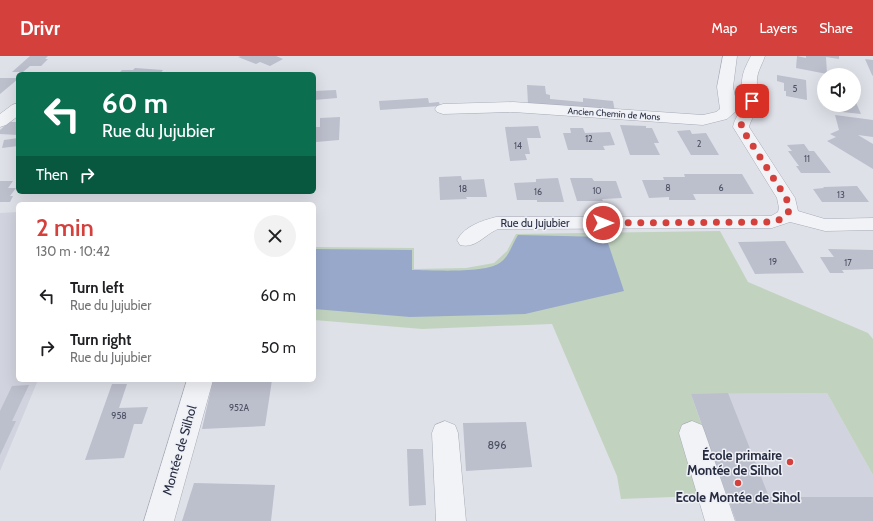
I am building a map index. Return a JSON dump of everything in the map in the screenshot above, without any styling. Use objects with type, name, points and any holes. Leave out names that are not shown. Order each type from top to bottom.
[{"type":"street","name":"Ancien Chemin de Mons","points":[[443,109],[513,107],[703,120],[722,116],[728,111],[729,106],[725,87],[730,56]]},
{"type":"street","points":[[758,56],[757,60],[753,64],[749,88],[752,101],[742,120],[741,127],[786,198],[790,207],[788,215],[825,225],[873,224]]},
{"type":"street","points":[[0,122],[16,110]]},
{"type":"street","name":"Rue du Jujubier","points":[[467,240],[482,228],[496,223],[772,222],[782,220],[788,215]]},
{"type":"street","name":"Montée de Silhol","points":[[159,521],[199,382]]},
{"type":"street","points":[[445,433],[451,521]]},
{"type":"street","points":[[692,434],[720,521]]},
{"type":"shaded area","points":[[16,212],[16,382],[37,382],[0,471],[0,213]]},
{"type":"shaded area","name":"École primaire Montée de Silhol","points":[[827,393],[873,475],[873,521],[736,521],[691,394]]},
{"type":"green space","points":[[720,231],[748,282],[868,333],[873,339],[873,475],[827,393],[691,394],[726,495],[621,499],[617,476],[552,324],[422,329],[316,320],[316,247],[414,248],[414,269],[466,268],[494,263],[507,251],[516,234]]},
{"type":"water","points":[[518,235],[606,237],[624,291],[525,314],[410,317],[316,309],[316,249],[412,250],[412,270],[445,271],[472,270],[494,266],[501,262],[509,253]]},
{"type":"building","points":[[30,56],[48,56],[45,59],[48,59],[41,66],[30,66],[23,72],[12,72]]},
{"type":"building","points":[[276,56],[283,59],[270,66],[260,62],[256,64],[238,57]]},
{"type":"building","points":[[797,56],[806,58],[806,56],[839,56],[839,59],[826,57],[827,68],[817,68],[817,72],[796,68]]},
{"type":"building","points":[[865,59],[873,60],[873,76],[872,75]]},
{"type":"building","points":[[135,68],[163,70],[162,72],[120,72],[122,70],[133,70]]},
{"type":"building","points":[[777,75],[806,80],[807,100],[786,96],[786,91],[784,91],[784,83],[777,81]]},
{"type":"building","points":[[0,78],[16,78],[16,81],[0,94]]},
{"type":"building","points":[[527,85],[545,86],[546,94],[550,95],[550,99],[583,102],[583,98],[613,101],[615,112],[528,104]]},
{"type":"building","points":[[336,90],[337,98],[316,100],[316,91]]},
{"type":"building","points":[[428,98],[429,103],[439,102],[440,106],[380,110],[379,101]]},
{"type":"building","points":[[842,112],[860,112],[861,114]]},
{"type":"building","points":[[835,115],[873,120],[873,137],[858,135],[873,144],[873,169],[827,141],[836,137],[830,134],[839,130]]},
{"type":"building","points":[[340,117],[339,140],[316,142],[316,127],[320,127],[320,118]]},
{"type":"building","points":[[9,122],[16,122],[16,135],[0,134],[0,130]]},
{"type":"building","points":[[620,125],[646,126],[646,128],[652,128],[659,143],[654,143],[660,155],[630,155]]},
{"type":"building","points":[[538,126],[541,138],[527,138],[530,154],[525,154],[527,160],[510,161],[505,127]]},
{"type":"building","points":[[570,128],[583,128],[585,133],[610,132],[615,145],[603,146],[605,150],[568,150],[563,133],[571,133]]},
{"type":"building","points":[[690,130],[692,134],[706,133],[719,155],[691,155],[677,131]]},
{"type":"building","points":[[16,138],[16,146],[2,148],[4,140]]},
{"type":"building","points":[[804,144],[809,151],[814,151],[831,173],[801,173],[796,166],[799,166],[788,151],[792,151],[787,145]]},
{"type":"building","points":[[684,174],[742,174],[754,194],[693,194],[696,200],[669,200],[669,197],[649,198],[642,180],[664,180],[663,177],[685,177]]},
{"type":"building","points":[[461,176],[462,180],[484,179],[487,197],[466,197],[467,199],[440,200],[439,177]]},
{"type":"building","points":[[558,178],[564,202],[517,200],[514,183],[536,182],[536,179]]},
{"type":"building","points":[[570,178],[592,178],[594,181],[616,181],[622,198],[602,199],[603,201],[577,201]]},
{"type":"building","points":[[0,181],[13,181],[8,188],[16,188],[10,196],[13,196],[10,202],[0,202]]},
{"type":"building","points":[[857,186],[869,202],[822,202],[813,189],[824,188],[823,187]]},
{"type":"building","points":[[785,241],[804,273],[755,274],[738,242]]},
{"type":"building","points":[[828,249],[873,250],[873,269],[842,270],[844,273],[830,273],[820,257],[834,257]]},
{"type":"building","points":[[213,382],[272,382],[265,426],[202,429]]},
{"type":"building","points":[[112,384],[127,384],[119,408],[148,407],[142,424],[134,424],[124,458],[85,460]]},
{"type":"building","points":[[29,385],[12,421],[16,421],[0,455],[0,411],[12,386]]},
{"type":"building","name":"Ecole Montée de Sihol","points":[[728,393],[769,497],[873,497],[873,521],[736,521],[691,394]]},
{"type":"building","points":[[526,422],[532,467],[466,471],[463,423]]},
{"type":"building","points":[[407,449],[423,449],[426,505],[409,506]]},
{"type":"building","points":[[194,483],[275,485],[271,521],[182,521]]},
{"type":"place","name":"École primaire Montée de Silhol","points":[[790,462]]},
{"type":"place","name":"Ecole Montée de Sihol","points":[[738,483]]},
{"type":"route","points":[[603,223],[772,222],[782,220],[788,215],[790,207],[786,198],[741,127],[742,120],[752,101]]}]
